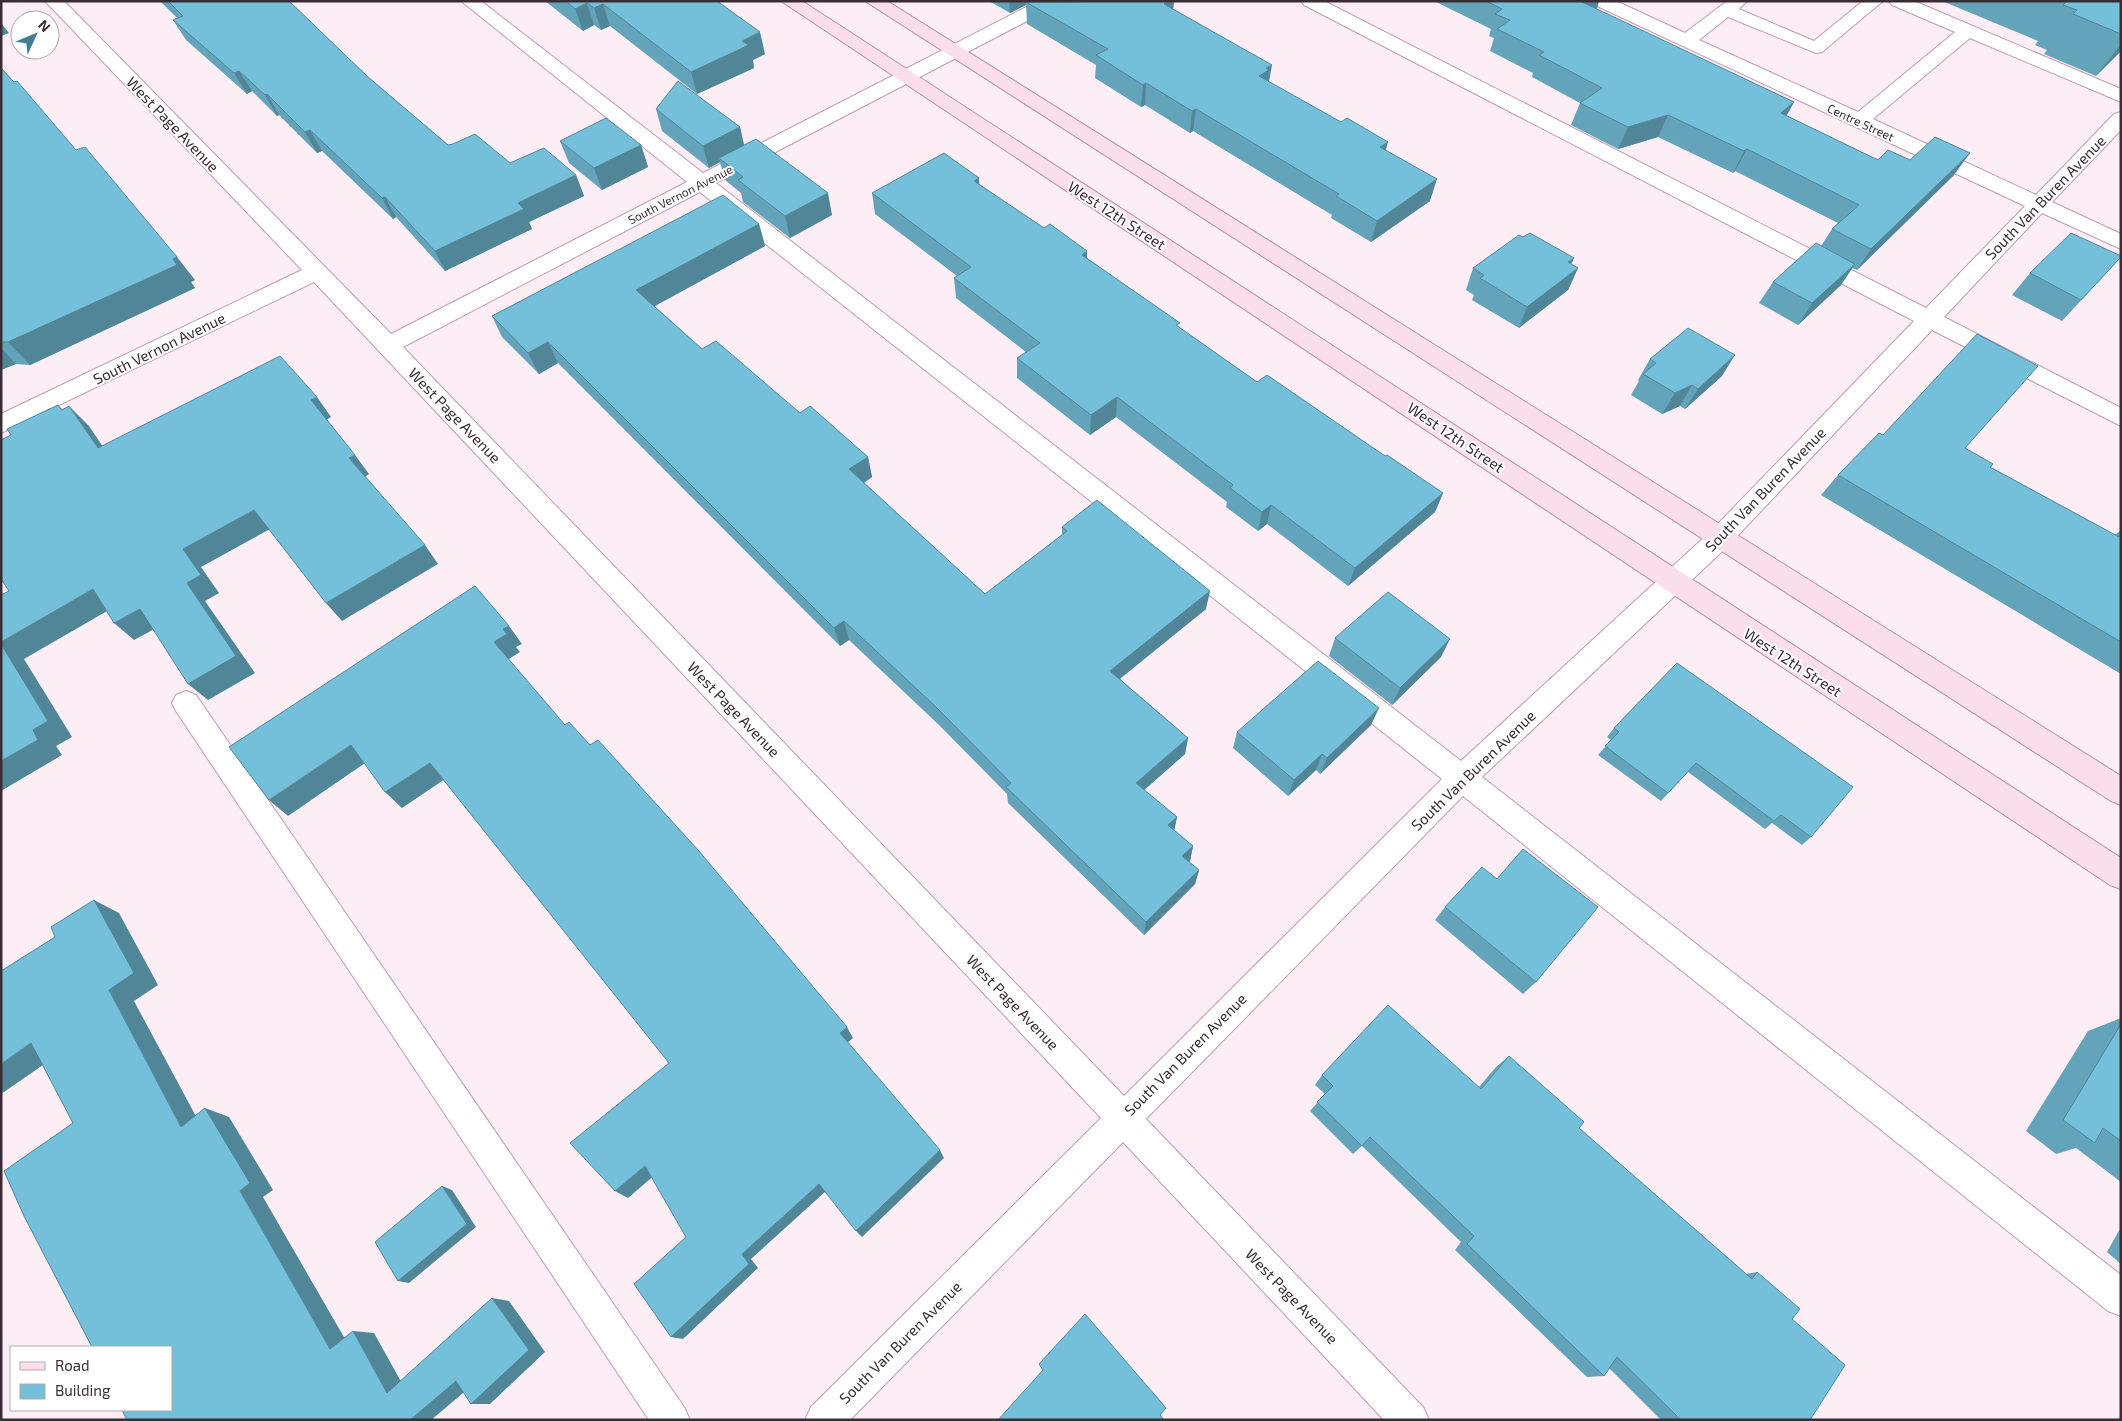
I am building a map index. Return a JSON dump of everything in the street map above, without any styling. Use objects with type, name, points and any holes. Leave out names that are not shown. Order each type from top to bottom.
[{"type":"main road","name":"West 12th Street","points":[[790,1],[1474,449],[1672,583],[2121,875]]},
{"type":"main road","points":[[874,1],[1719,539],[2121,792]]},
{"type":"street","name":"West Page Avenue","points":[[54,1],[388,345],[1410,1420]]},
{"type":"street","points":[[470,1],[1462,778],[2121,1298]]},
{"type":"street","name":"South Vernon Avenue","points":[[388,345],[1052,1]]},
{"type":"street","points":[[1310,1],[2121,418]]},
{"type":"street","name":"Centre Street","points":[[1600,1],[2121,242]]},
{"type":"street","points":[[1686,41],[1732,6],[1816,48],[1874,1]]},
{"type":"street","points":[[1898,1],[2121,96]]},
{"type":"street","points":[[1858,121],[1966,31]]},
{"type":"street","name":"South Van Buren Avenue","points":[[824,1420],[1122,1118],[1462,778],[1719,539],[2121,118]]},
{"type":"street","name":"South Vernon Avenue","points":[[1,424],[316,272]]},
{"type":"street","points":[[186,703],[671,1420]]},
{"type":"building","points":[[168,1],[289,1],[368,77],[448,145],[475,134],[510,163],[544,148],[576,175],[518,203],[524,209],[435,251],[385,197],[382,198],[310,130],[305,132],[267,94],[265,95],[239,71],[234,73],[173,20],[183,16]]},
{"type":"building","points":[[566,1],[717,1],[760,32],[742,41],[749,45],[691,72],[603,4],[594,8],[587,3],[575,9]]},
{"type":"building","points":[[1169,1],[1164,4],[1272,65],[1266,68],[1269,70],[1259,76],[1341,122],[1347,118],[1388,142],[1380,147],[1437,179],[1377,221],[1336,196],[1339,194],[1196,109],[1192,111],[1146,83],[1143,85],[1096,55],[1108,49],[1026,2]]},
{"type":"building","points":[[1486,1],[1580,1],[1794,102],[1781,113],[1878,160],[1888,150],[1910,160],[1935,137],[1970,153],[1871,249],[1832,229],[1859,205],[1747,149],[1744,151],[1668,115],[1628,127],[1580,103],[1602,88],[1539,55],[1544,52],[1497,29],[1510,20],[1495,14],[1502,9]]},
{"type":"building","points":[[2067,1],[2121,1],[2121,34],[2073,14],[2077,10],[2063,5]]},
{"type":"building","points":[[1,68],[14,82],[17,81],[76,150],[85,147],[177,257],[173,259],[177,265],[8,342],[1,342]]},
{"type":"building","points":[[678,81],[740,127],[703,146],[656,109]]},
{"type":"building","points":[[606,118],[641,145],[594,168],[560,141]]},
{"type":"building","points":[[756,139],[828,193],[785,216],[738,180],[743,177],[719,158]]},
{"type":"building","points":[[944,153],[979,178],[974,181],[1044,228],[1050,224],[1087,251],[1082,255],[1180,323],[1176,325],[1257,382],[1267,375],[1385,456],[1387,455],[1443,493],[1355,568],[1271,505],[1262,512],[1230,488],[1233,485],[1117,397],[1091,415],[1017,358],[1040,343],[954,278],[971,267],[872,193]]},
{"type":"building","points":[[723,195],[759,224],[636,290],[702,349],[716,341],[800,413],[810,406],[868,457],[849,469],[985,594],[1067,531],[1062,527],[1097,500],[1210,591],[1110,671],[1188,738],[1136,783],[1177,817],[1168,825],[1193,846],[1182,856],[1199,870],[1146,922],[1006,787],[1011,783],[936,707],[844,621],[834,628],[548,342],[528,353],[492,316]]},
{"type":"building","points":[[1530,233],[1574,258],[1568,262],[1578,268],[1527,307],[1480,278],[1484,275],[1473,268],[1519,235],[1523,237]]},
{"type":"building","points":[[2071,233],[2121,256],[2081,300],[2030,273]]},
{"type":"building","points":[[1816,243],[1855,264],[1812,303],[1773,282]]},
{"type":"building","points":[[1688,328],[1735,355],[1698,389],[1692,385],[1675,393],[1643,374],[1656,363],[1650,359]]},
{"type":"building","points":[[1977,334],[2038,366],[1965,448],[1993,464],[1990,467],[2119,537],[2121,535],[2121,642],[1838,475],[1879,433],[1883,435]]},
{"type":"building","points":[[280,356],[317,397],[311,400],[355,455],[349,458],[425,545],[326,603],[254,510],[183,549],[201,575],[187,583],[236,656],[188,684],[140,609],[114,623],[93,589],[1,642],[1,595],[9,591],[1,579],[1,440],[11,435],[7,429],[58,405],[62,410],[69,406],[98,448]]},
{"type":"building","points":[[475,586],[509,626],[503,629],[507,634],[494,642],[565,725],[569,722],[590,745],[598,740],[698,850],[847,1027],[840,1033],[940,1150],[856,1231],[819,1184],[742,1254],[749,1264],[671,1337],[634,1284],[686,1237],[645,1166],[615,1191],[570,1143],[669,1063],[430,763],[385,792],[351,745],[269,800],[229,747]]},
{"type":"building","points":[[1388,592],[1450,639],[1400,688],[1335,638]]},
{"type":"building","points":[[1,644],[48,721],[33,730],[38,740],[1,761]]},
{"type":"building","points":[[1318,661],[1379,708],[1327,758],[1322,754],[1294,780],[1237,732]]},
{"type":"building","points":[[1677,663],[1853,787],[1811,837],[1781,815],[1774,821],[1696,763],[1668,793],[1605,746],[1619,732],[1614,728]]},
{"type":"building","points":[[1523,849],[1598,907],[1536,982],[1445,907],[1482,867],[1497,879]]},
{"type":"building","points":[[94,900],[134,973],[109,990],[181,1127],[205,1108],[250,1183],[240,1191],[330,1349],[353,1331],[387,1393],[492,1298],[529,1350],[471,1404],[456,1381],[410,1420],[127,1420],[122,1411],[172,1411],[172,1346],[91,1346],[24,1216],[4,1171],[73,1123],[31,1043],[1,1064],[1,971],[55,937],[51,927]]},
{"type":"building","points":[[1388,1005],[1481,1089],[1509,1056],[1584,1122],[1579,1128],[1752,1279],[1757,1272],[1800,1309],[1792,1319],[1845,1365],[1810,1420],[1681,1420],[1617,1357],[1604,1376],[1467,1244],[1474,1236],[1370,1137],[1362,1146],[1317,1102],[1333,1086],[1322,1075]]},
{"type":"building","points":[[2121,1024],[2121,1141],[2103,1128],[2095,1143],[2063,1120]]},
{"type":"building","points":[[442,1186],[467,1224],[398,1281],[375,1242]]},
{"type":"building","points":[[1085,1314],[1166,1408],[1160,1415],[1164,1420],[998,1420],[1043,1370],[1039,1364]]}]
